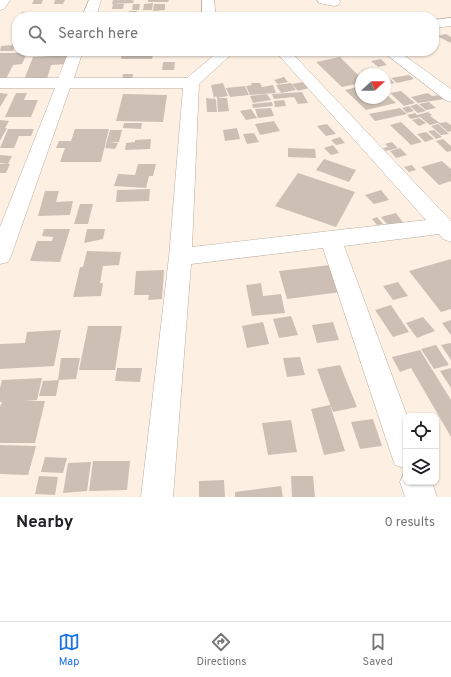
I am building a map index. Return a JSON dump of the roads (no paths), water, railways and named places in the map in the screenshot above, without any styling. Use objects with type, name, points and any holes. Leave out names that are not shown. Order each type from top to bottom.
[{"type":"street","points":[[0,6],[4,0]]},
{"type":"street","points":[[91,12],[95,0]]},
{"type":"street","points":[[208,0],[209,12]]},
{"type":"street","points":[[439,23],[451,22]]},
{"type":"street","points":[[0,256],[74,56]]},
{"type":"street","points":[[0,83],[191,82],[222,56]]},
{"type":"street","points":[[287,56],[447,230]]},
{"type":"street","points":[[396,56],[451,97]]},
{"type":"street","points":[[157,497],[180,257],[191,82]]},
{"type":"street","points":[[180,257],[331,239],[447,230]]},
{"type":"street","points":[[331,239],[404,449]]},
{"type":"street","points":[[417,485],[421,497]]}]
